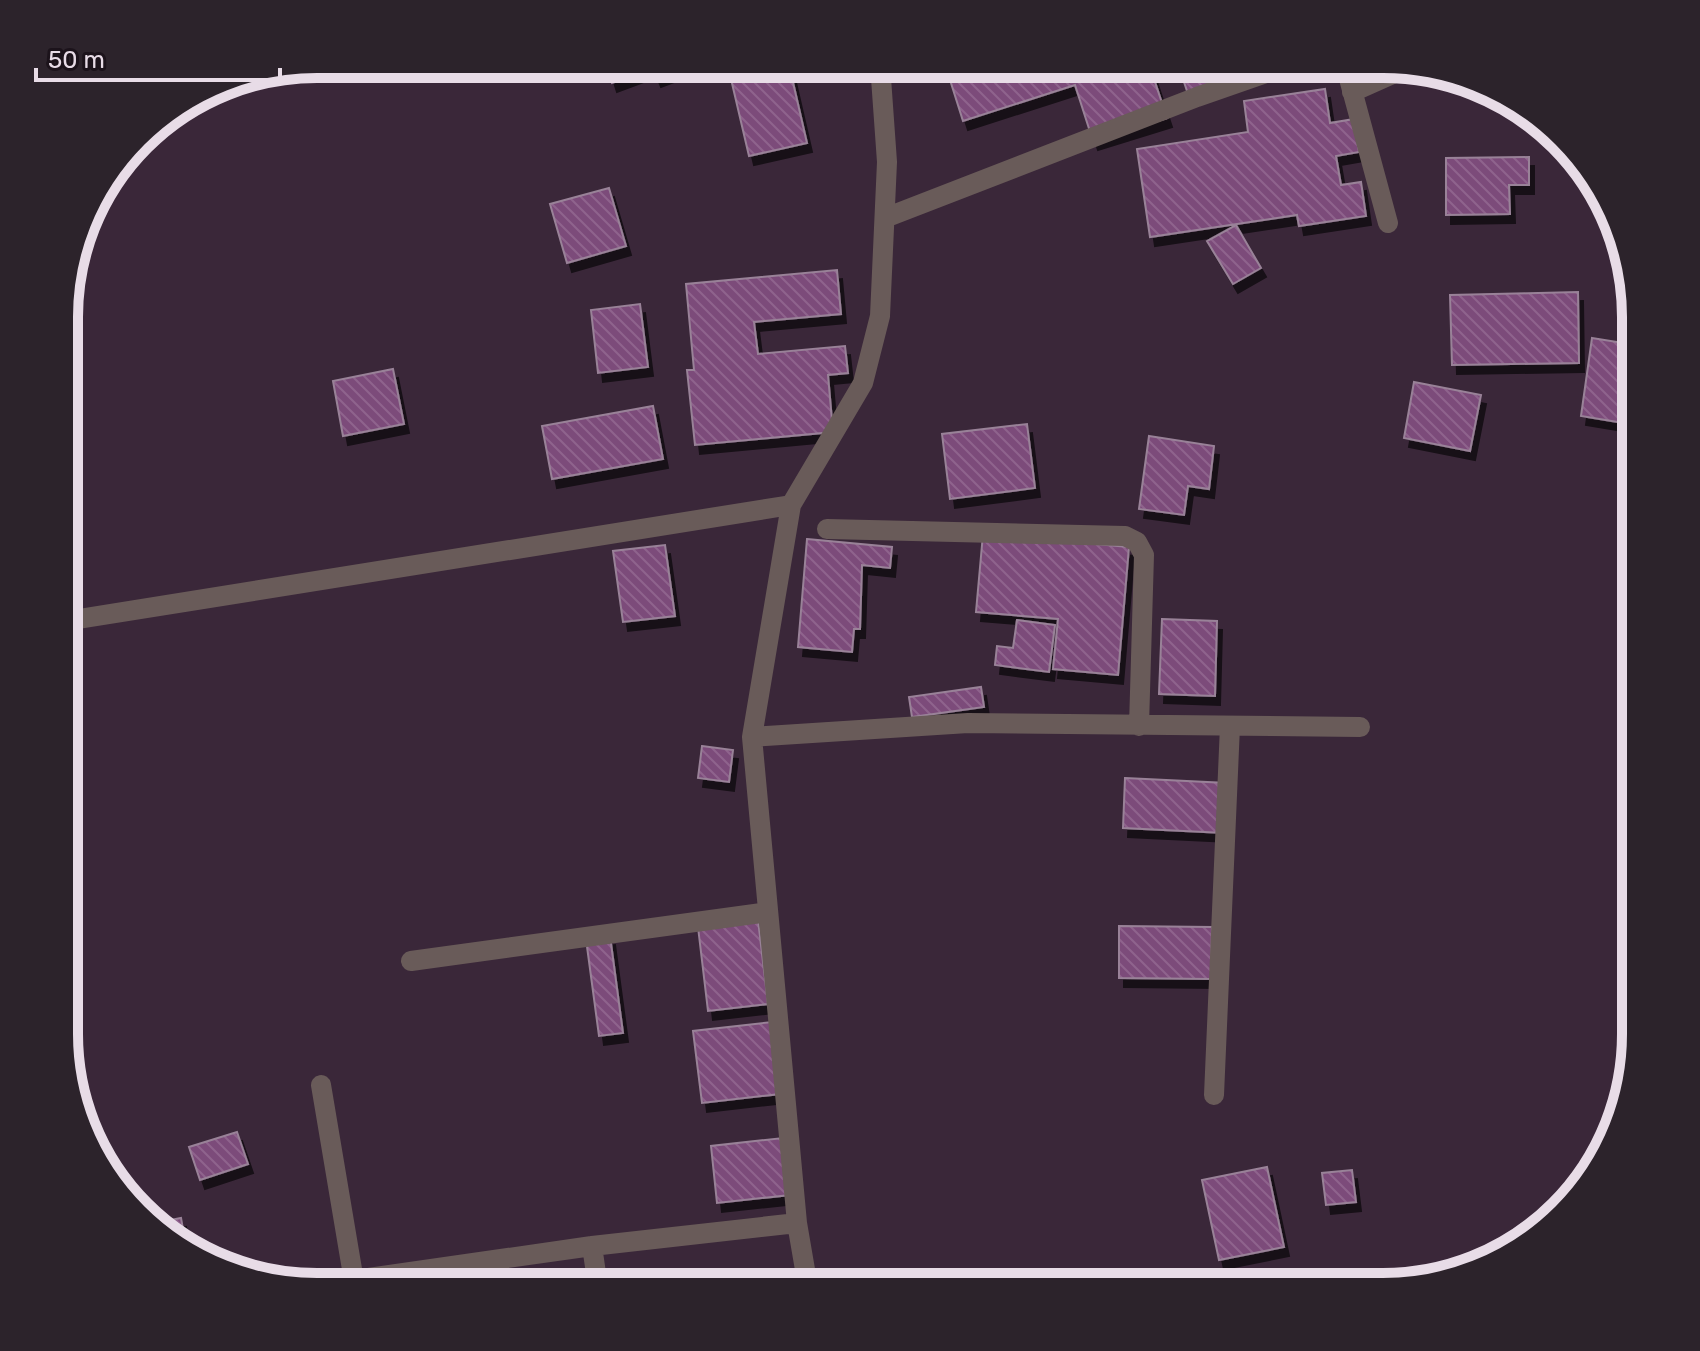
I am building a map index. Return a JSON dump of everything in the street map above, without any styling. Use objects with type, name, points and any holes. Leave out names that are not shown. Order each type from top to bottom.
[{"type":"street","points":[[806,1272],[797,1223],[752,737],[791,505],[863,383],[880,316],[887,162],[881,79]]},
{"type":"street","points":[[885,218],[1249,79]]},
{"type":"street","points":[[1349,79],[1388,223]]},
{"type":"street","points":[[1352,92],[1381,79]]},
{"type":"street","points":[[78,619],[791,505]]},
{"type":"street","points":[[827,529],[1125,536],[1137,542],[1144,555],[1139,726]]},
{"type":"street","points":[[752,737],[968,723],[1360,727]]},
{"type":"street","points":[[1214,1095],[1230,726]]},
{"type":"street","points":[[411,961],[768,912]]},
{"type":"street","points":[[321,1085],[352,1272]]},
{"type":"street","points":[[428,1272],[592,1246],[797,1223]]},
{"type":"street","points":[[592,1246],[596,1272]]},
{"type":"building","points":[[792,78],[807,143],[749,156],[731,79]]},
{"type":"building","points":[[950,79],[1154,79],[1167,118],[1093,141],[1075,85],[963,121]]},
{"type":"building","points":[[1183,79],[1228,79],[1188,94]]},
{"type":"building","points":[[1325,89],[1330,123],[1354,119],[1359,152],[1336,156],[1341,185],[1361,182],[1366,216],[1299,226],[1297,215],[1150,237],[1137,149],[1248,132],[1244,101]]},
{"type":"building","points":[[1529,157],[1529,185],[1509,185],[1510,214],[1446,215],[1446,158]]},
{"type":"building","points":[[609,188],[626,246],[567,263],[550,204]]},
{"type":"building","points":[[1236,225],[1261,268],[1233,284],[1207,241]]},
{"type":"building","points":[[837,270],[841,314],[754,322],[758,354],[845,346],[848,373],[828,375],[833,432],[695,445],[687,370],[694,370],[686,284]]},
{"type":"building","points":[[1578,292],[1579,363],[1452,365],[1450,295]]},
{"type":"building","points":[[640,304],[648,367],[598,373],[591,310]]},
{"type":"building","points":[[1592,338],[1622,343],[1622,423],[1581,416]]},
{"type":"building","points":[[393,369],[404,424],[343,436],[333,381]]},
{"type":"building","points":[[1414,382],[1481,395],[1470,451],[1404,438]]},
{"type":"building","points":[[653,406],[663,459],[552,479],[542,426]]},
{"type":"building","points":[[1027,424],[1035,488],[950,499],[942,434]]},
{"type":"building","points":[[1149,436],[1214,446],[1209,489],[1188,486],[1184,515],[1139,509]]},
{"type":"building","points":[[983,534],[1129,547],[1118,675],[1053,669],[1058,619],[976,612]]},
{"type":"building","points":[[807,539],[892,547],[890,568],[862,565],[860,629],[854,629],[852,652],[798,647]]},
{"type":"building","points":[[665,545],[675,616],[623,622],[613,551]]},
{"type":"building","points":[[1162,619],[1217,621],[1215,696],[1159,694]]},
{"type":"building","points":[[1017,620],[1055,625],[1049,672],[995,665],[997,646],[1013,648]]},
{"type":"building","points":[[981,687],[984,707],[912,717],[909,697]]},
{"type":"building","points":[[702,746],[733,750],[729,782],[698,778]]},
{"type":"building","points":[[1125,778],[1227,783],[1224,833],[1123,828]]},
{"type":"building","points":[[758,920],[768,1004],[708,1011],[698,927]]},
{"type":"building","points":[[1119,926],[1212,927],[1211,979],[1119,978]]},
{"type":"building","points":[[610,936],[623,1033],[599,1036],[586,939]]},
{"type":"building","points":[[772,1022],[780,1094],[702,1103],[693,1031]]},
{"type":"building","points":[[237,1132],[248,1164],[200,1180],[189,1147]]},
{"type":"building","points":[[783,1138],[790,1195],[717,1203],[711,1146]]},
{"type":"building","points":[[1267,1167],[1284,1247],[1219,1260],[1202,1180]]},
{"type":"building","points":[[1352,1170],[1356,1202],[1326,1205],[1322,1173]]},
{"type":"building","points":[[181,1218],[184,1233],[168,1221]]}]
